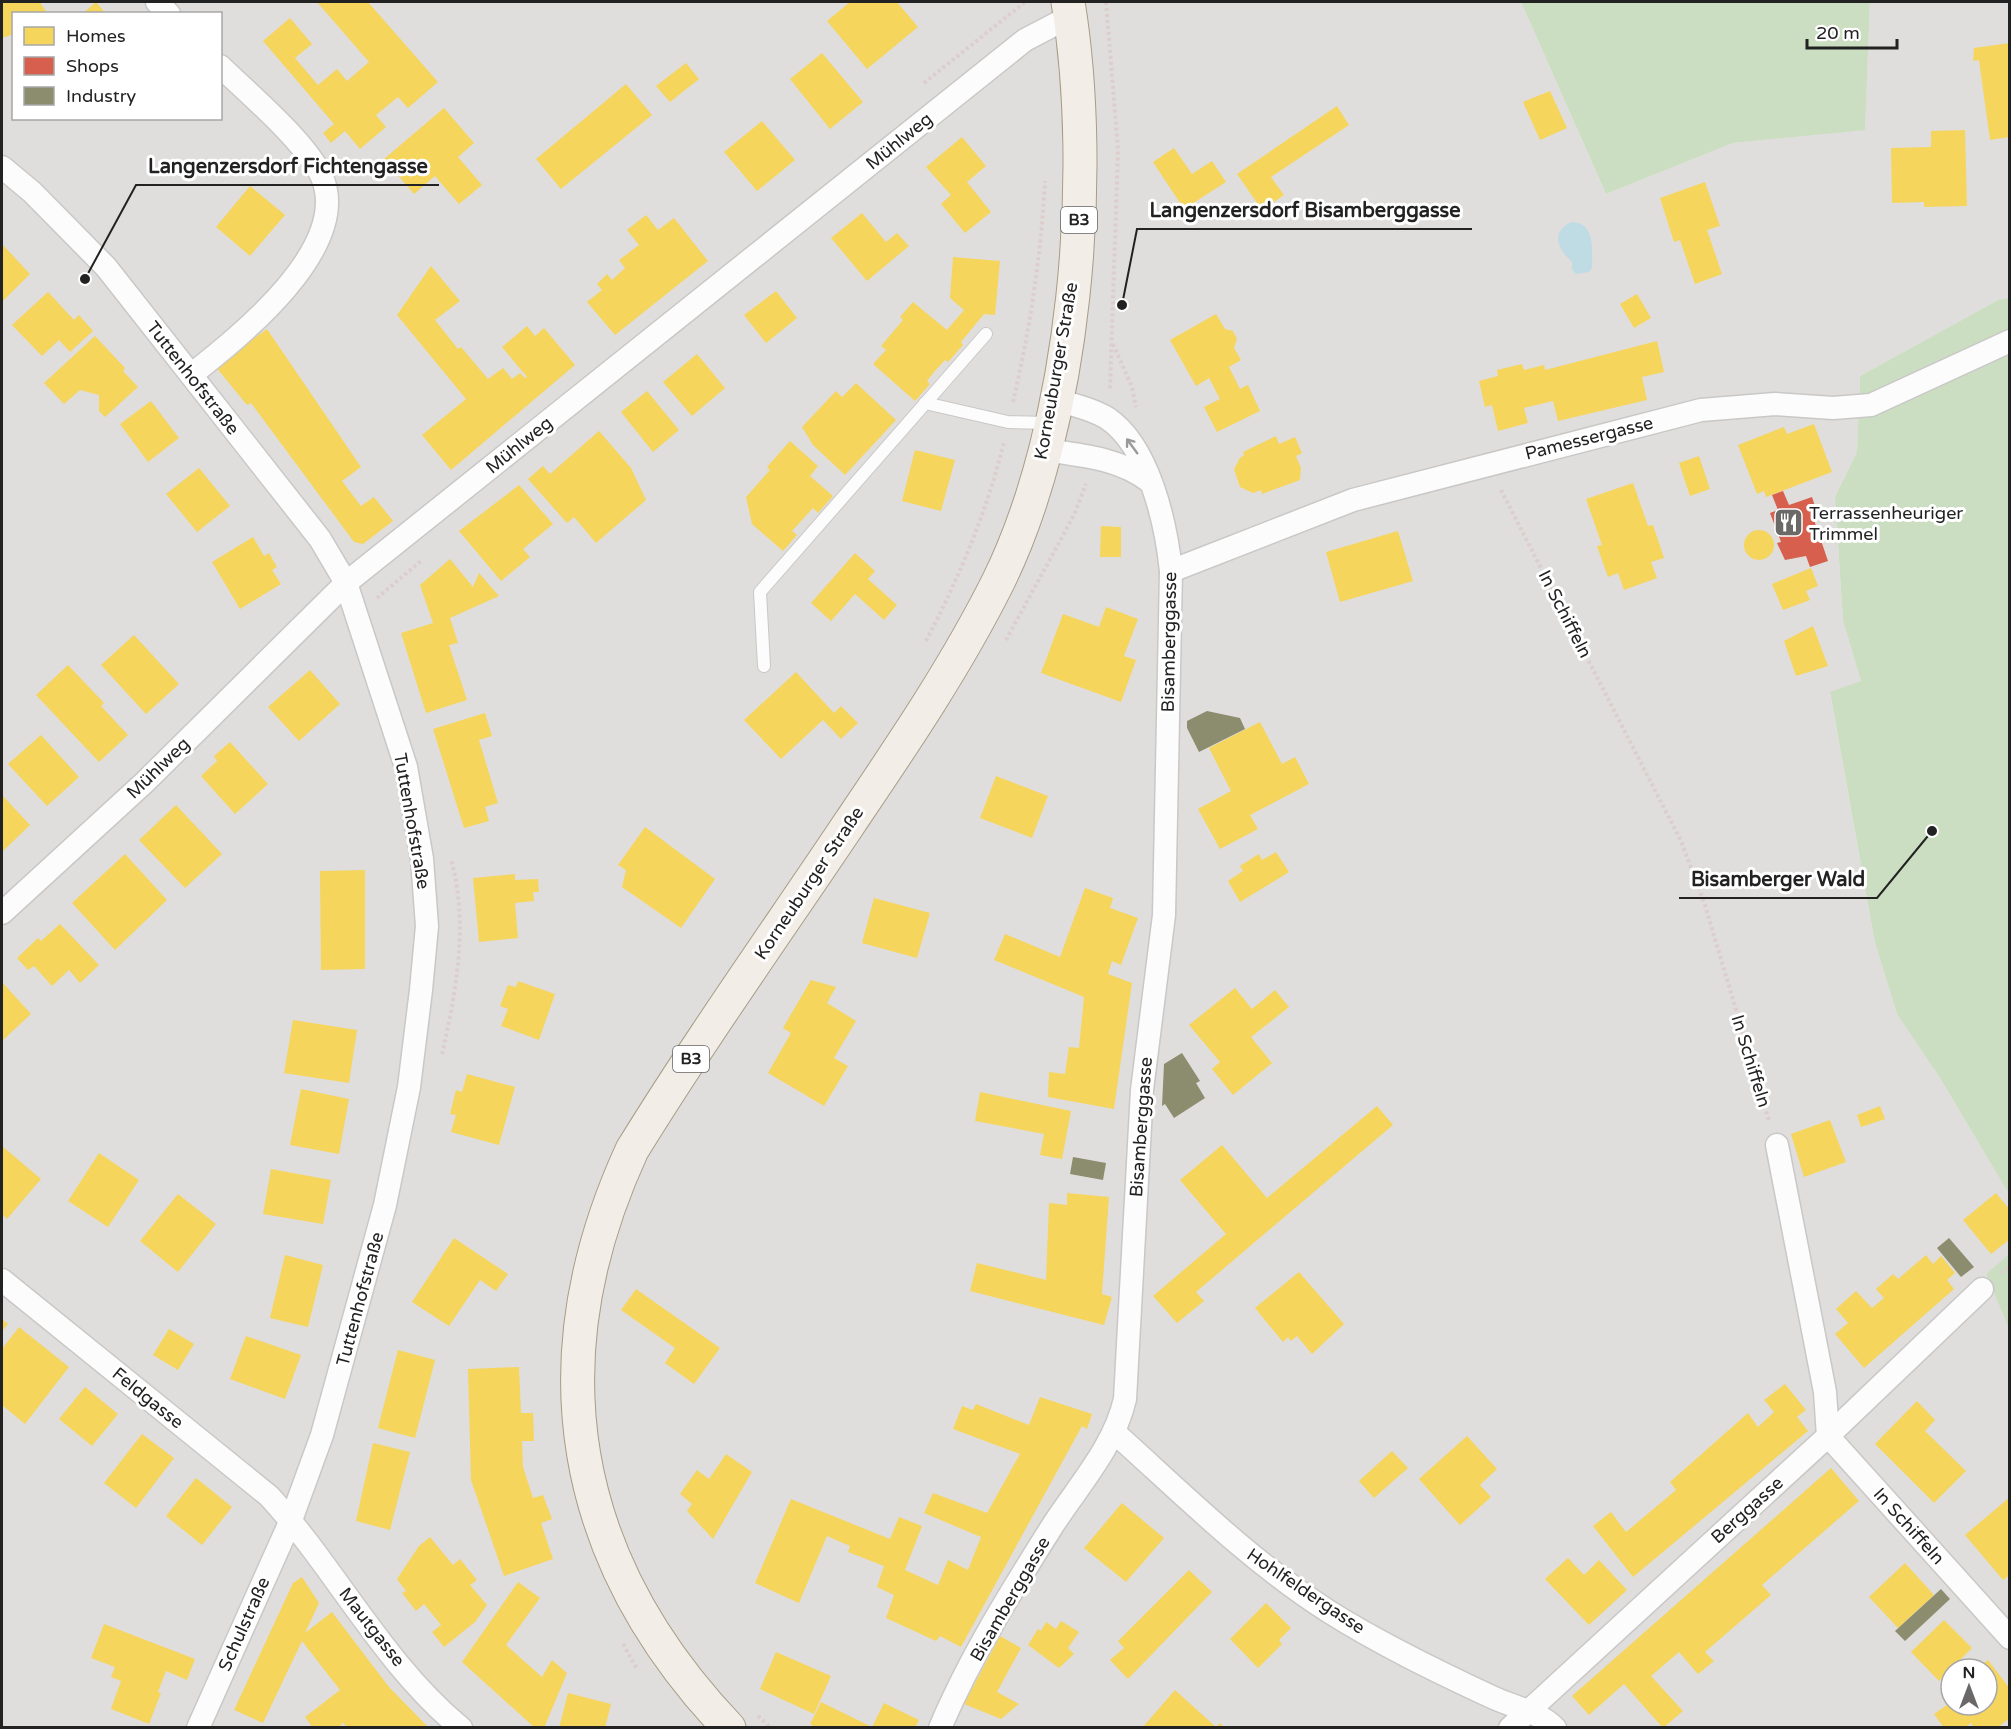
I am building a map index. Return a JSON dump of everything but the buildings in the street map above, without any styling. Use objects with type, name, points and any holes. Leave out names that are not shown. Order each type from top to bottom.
[{"type":"main road","name":"Korneuburger Straße","points":[[742,1720],[696,1693],[654,1636],[621,1575],[596,1510],[584,1464],[578,1397],[579,1338],[590,1265],[609,1205],[632,1150],[665,1097],[886,770],[968,636],[998,582],[1016,540],[1031,499],[1050,424],[1071,300],[1080,198],[1080,128],[1070,9]]},
{"type":"street","name":"Mühlweg","points":[[2,913],[145,782],[346,584],[1025,40],[1070,9]]},
{"type":"street","points":[[191,375],[269,309],[319,240],[327,216],[327,195],[322,177],[310,158],[222,68]]},
{"type":"street","name":"Tuttenhofstraße","points":[[2,167],[32,192],[99,260],[320,539],[346,584],[406,767],[422,859],[427,926],[409,1088],[385,1205],[322,1435],[291,1520]]},
{"type":"street","name":"Pamessergasse","points":[[1171,571],[1353,500],[1487,464],[1719,407],[1775,404],[1833,408],[1871,405],[2010,342]]},
{"type":"street","name":"Bisamberggasse","points":[[940,1728],[992,1625],[1053,1525],[1115,1432],[1125,1400],[1142,1090],[1164,915],[1171,571],[1167,533],[1143,461],[1119,428],[1105,417],[1050,424]]},
{"type":"street","points":[[1050,424],[1095,458],[1125,466],[1149,481]]},
{"type":"street","points":[[1776,1145],[1825,1392],[1828,1436]]},
{"type":"street","name":"Feldgasse","points":[[2,1280],[269,1496],[291,1520]]},
{"type":"street","name":"Berggasse","points":[[1509,1728],[1828,1436],[1982,1289]]},
{"type":"street","name":"Hohlfeldergasse","points":[[1115,1432],[1261,1564],[1329,1611],[1496,1699],[1526,1710],[1555,1728]]},
{"type":"street","name":"In Schiffeln","points":[[1828,1436],[2010,1638]]},
{"type":"street","name":"Schulstraße","points":[[198,1728],[291,1520]]},
{"type":"street","name":"Mautgasse","points":[[291,1520],[403,1667],[461,1728]]},
{"type":"lane","points":[[764,666],[760,592],[986,334]]},
{"type":"lane","points":[[925,403],[1008,422],[1050,424]]},
{"type":"path","points":[[1013,2],[1014,10]]},
{"type":"path","points":[[1105,417],[1113,343]]},
{"type":"path","points":[[1001,647],[1014,628],[1074,515],[1095,458]]},
{"type":"path","name":"In Schiffeln","points":[[1487,464],[1681,841],[1705,905],[1776,1145]]},
{"type":"path","points":[[742,1720],[771,1728]]},
{"type":"shaded area","points":[[2,2],[1521,2],[1606,194],[1733,143],[1865,129],[1870,2],[2009,2],[2009,298],[1998,300],[1860,376],[1857,452],[1835,497],[1843,621],[1861,681],[1830,693],[1875,943],[1897,1014],[1940,1078],[2009,1194],[2009,1254],[1986,1274],[2009,1329],[2009,1727],[2,1728]]},
{"type":"green space","points":[[1521,2],[1870,2],[1865,130],[1733,143],[1606,194]]},
{"type":"green space","points":[[2009,298],[2009,1194],[1940,1078],[1897,1014],[1875,943],[1830,692],[1861,681],[1843,621],[1835,497],[1857,452],[1860,376],[1998,300]]},
{"type":"green space","points":[[2009,1254],[2009,1329],[1986,1274]]},
{"type":"water","points":[[1571,222],[1579,223],[1589,232],[1592,268],[1589,272],[1576,274],[1572,269],[1572,262],[1560,247],[1558,236],[1560,231]]},
{"type":"place","name":"Langenzersdorf Fichtengasse","points":[[85,279]]},
{"type":"place","name":"Langenzersdorf Bisamberggasse","points":[[1122,305]]},
{"type":"place","name":"Terrassenheuriger Trimmel","points":[[1788,523]]},
{"type":"place","name":"Bisamberger Wald","points":[[1932,831]]}]
